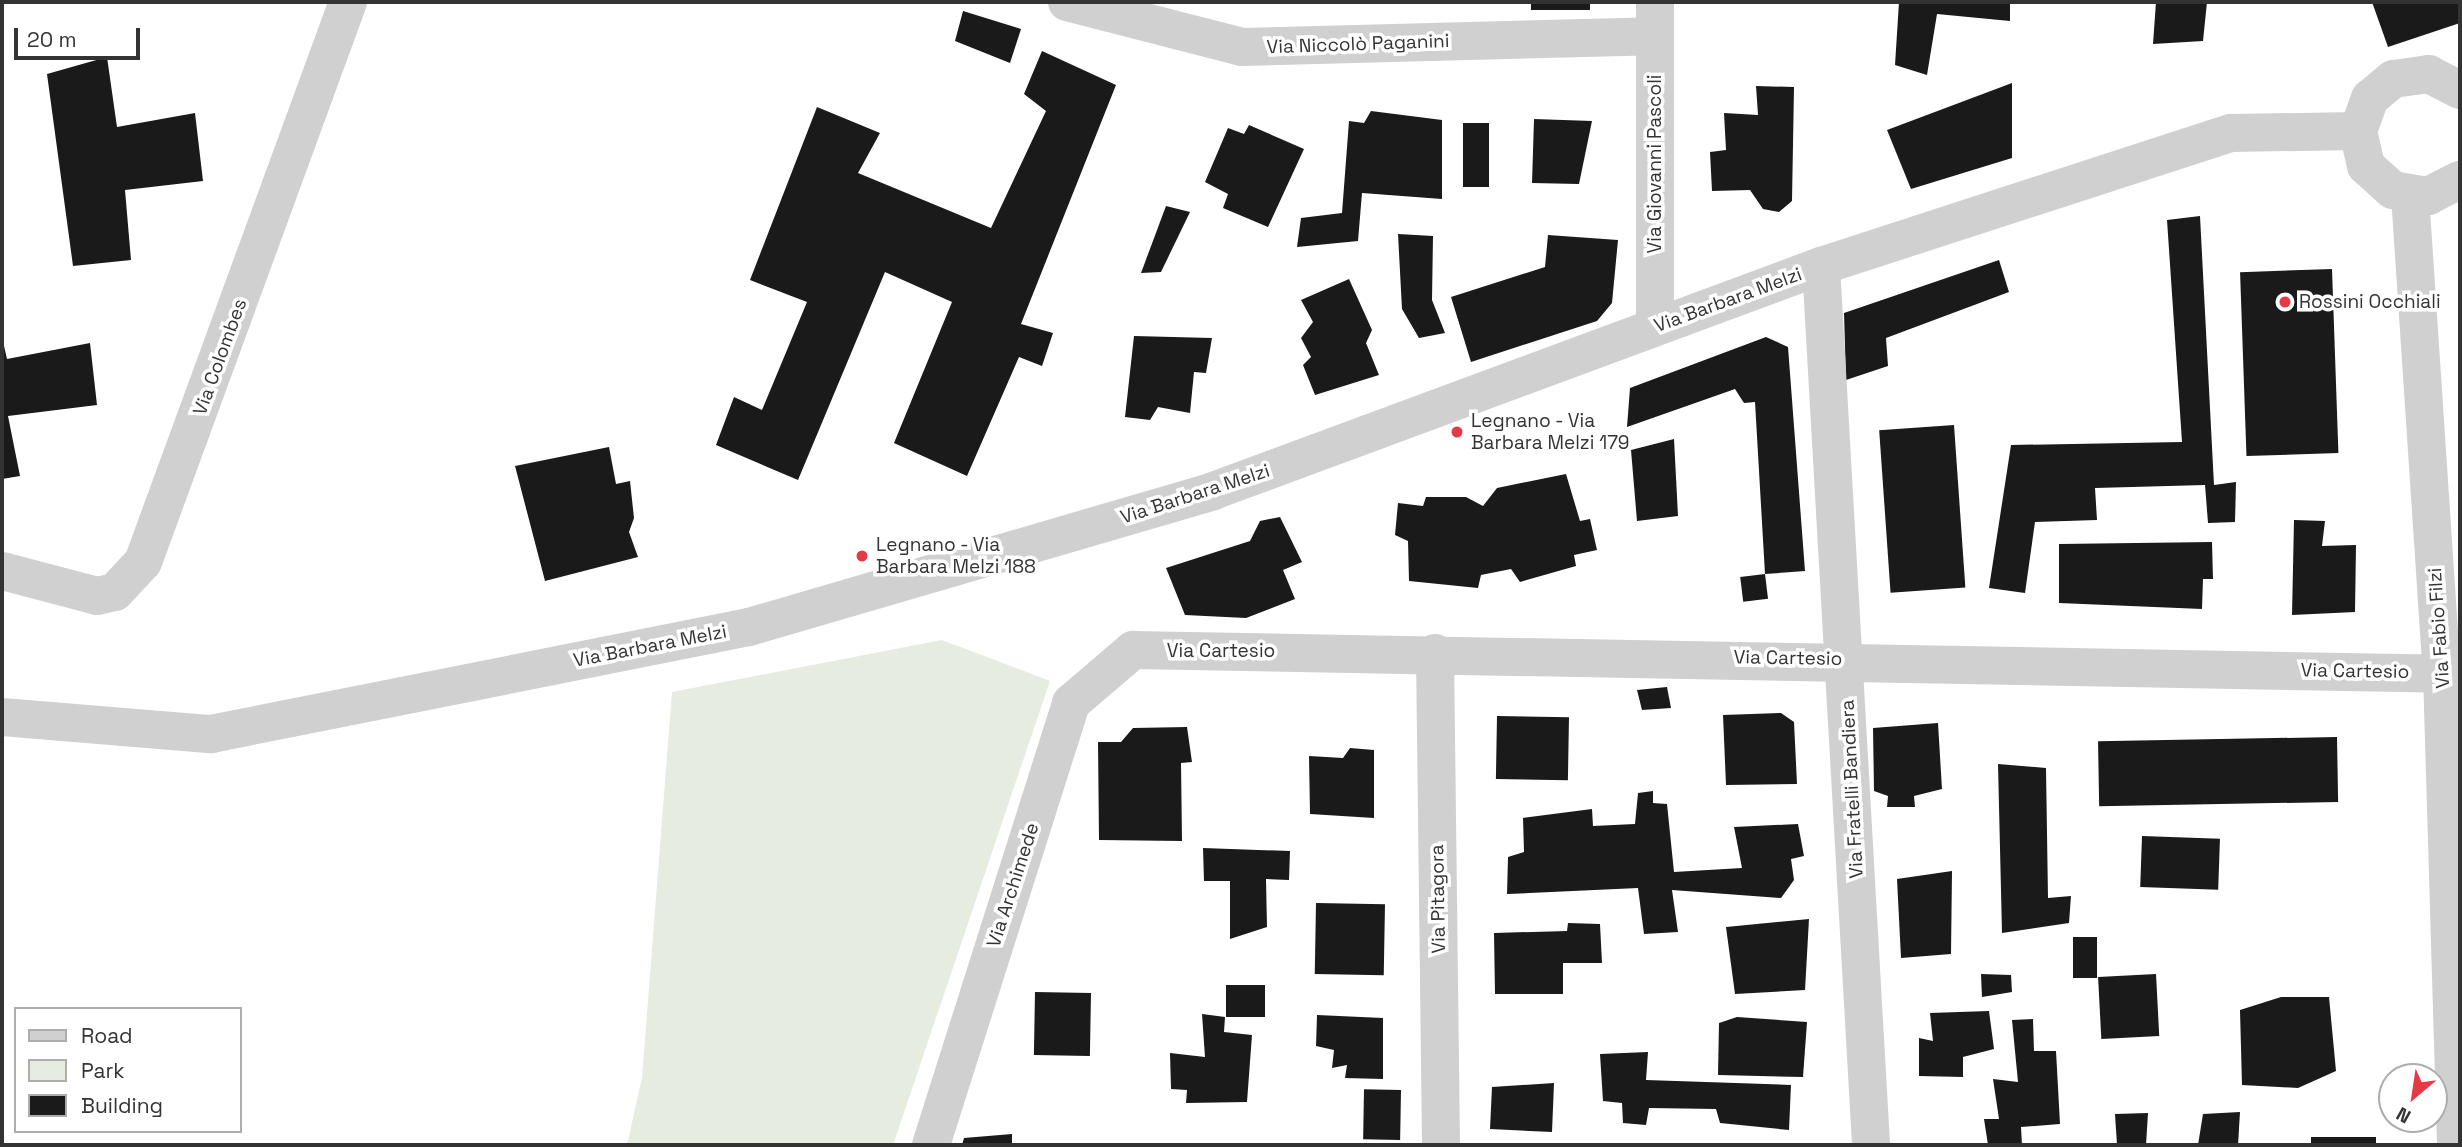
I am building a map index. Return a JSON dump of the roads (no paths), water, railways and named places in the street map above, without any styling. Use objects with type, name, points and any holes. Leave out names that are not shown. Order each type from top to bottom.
[{"type":"street","name":"Via Niccolò Paganini","points":[[1067,2],[1242,47],[1655,19]]},
{"type":"street","name":"Via Colombes","points":[[2,571],[97,596],[130,580],[143,562],[357,5]]},
{"type":"street","name":"Via Giovanni Pascoli","points":[[1655,19],[1655,327]]},
{"type":"street","points":[[2450,74],[2383,86],[2370,99],[2358,131],[2367,166],[2378,180],[2410,195],[2456,187]]},
{"type":"street","name":"Via Barbara Melzi","points":[[2,718],[211,734],[749,627],[1213,491],[1821,266],[2231,133],[2358,131]]},
{"type":"street","name":"Via Fabio Filzi","points":[[2410,195],[2451,674],[2456,1145]]},
{"type":"street","name":"Via Fratelli Bandiera","points":[[1821,266],[1871,1145]]},
{"type":"street","name":"Via Cartesio","points":[[1133,650],[1845,659],[2451,674]]},
{"type":"street","name":"Via Archimede","points":[[931,1145],[1071,703],[1133,650]]},
{"type":"street","name":"Via Pitagora","points":[[1435,653],[1441,1145]]},
{"type":"place","name":"Rossini Occhiali","points":[[2285,302]]},
{"type":"place","name":"Legnano - Via Barbara Melzi 179","points":[[1457,432]]},
{"type":"place","name":"Legnano - Via Barbara Melzi 188","points":[[862,556]]}]
